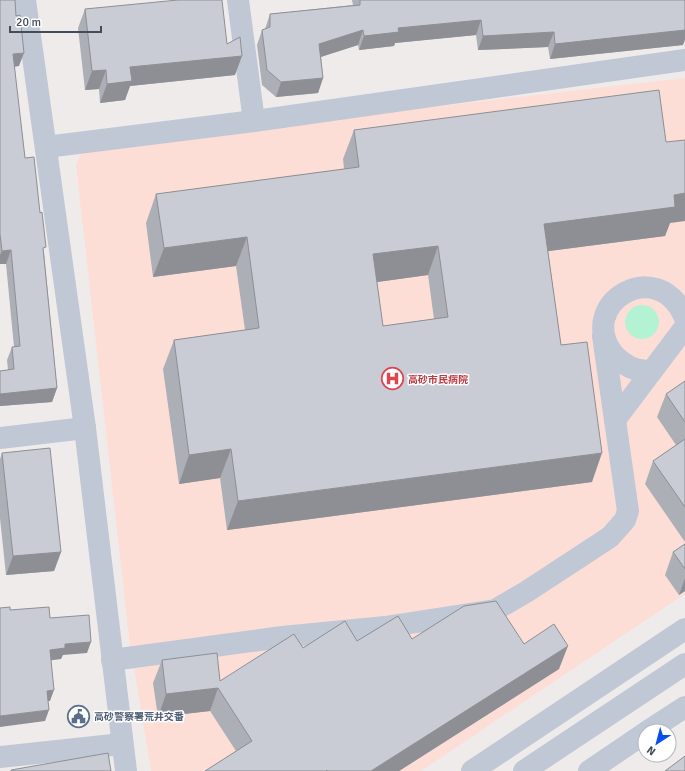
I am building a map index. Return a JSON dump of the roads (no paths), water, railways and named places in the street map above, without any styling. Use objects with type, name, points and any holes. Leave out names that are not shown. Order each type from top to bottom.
[{"type":"street","points":[[25,0],[85,428],[126,771]]},
{"type":"street","points":[[238,0],[254,121]]},
{"type":"street","points":[[46,147],[254,121],[685,60]]},
{"type":"street","points":[[112,660],[282,636],[385,627],[494,610],[610,537],[625,520],[628,510],[604,336],[605,315],[609,307],[620,296],[637,288],[649,287],[664,292],[674,298],[685,318]]},
{"type":"street","points":[[615,420],[685,327]]},
{"type":"street","points":[[604,336],[610,349],[624,364],[643,371],[651,371]]},
{"type":"street","points":[[0,438],[85,428]]},
{"type":"street","points":[[472,771],[685,629]]},
{"type":"street","points":[[524,771],[685,664]]},
{"type":"street","points":[[660,723],[685,707]]},
{"type":"street","points":[[588,771],[637,738]]},
{"type":"street","points":[[0,757],[122,744]]},
{"type":"place","name":"高砂市民病院","points":[[393,379]]},
{"type":"place","name":"高砂警察署荒井交番","points":[[79,716]]}]
